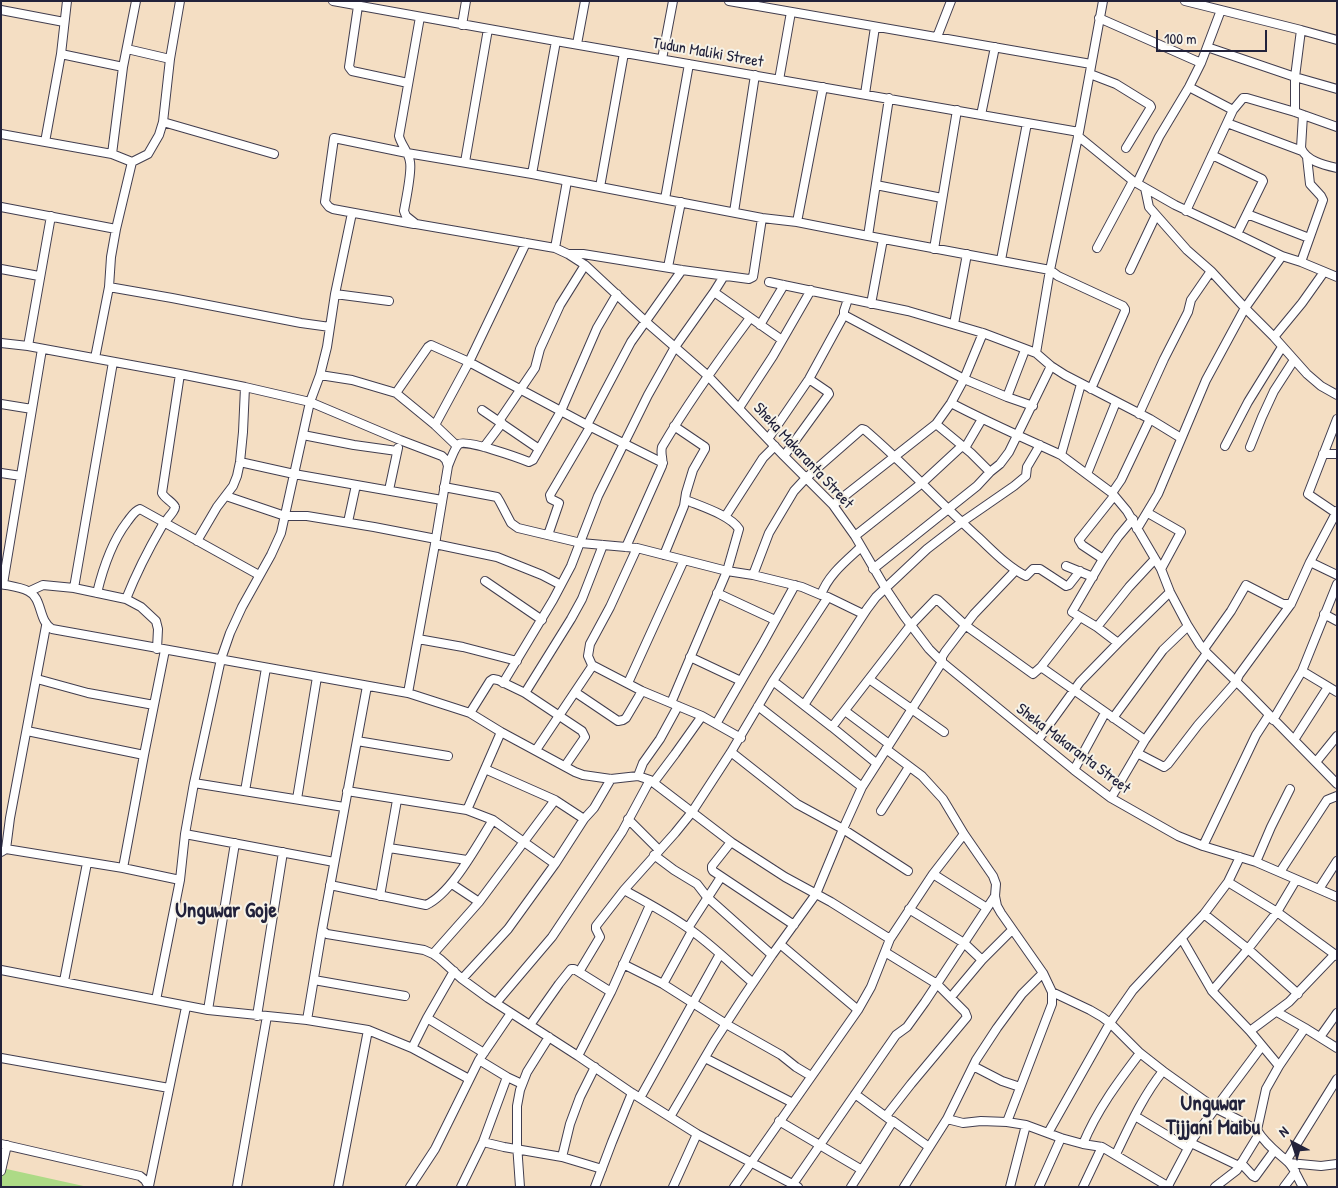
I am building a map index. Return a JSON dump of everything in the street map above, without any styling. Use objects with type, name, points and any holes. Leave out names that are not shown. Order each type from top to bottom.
[{"type":"street","points":[[45,142],[61,54],[68,1]]},
{"type":"street","points":[[112,154],[123,67],[136,1]]},
{"type":"street","points":[[1,134],[112,154],[132,162],[148,154],[154,145],[163,122],[170,58],[180,1]]},
{"type":"street","name":"Tudun Maliki Street","points":[[333,1],[889,98],[1078,134]]},
{"type":"street","points":[[380,10],[381,1]]},
{"type":"street","points":[[462,25],[466,1]]},
{"type":"street","points":[[577,44],[585,1]]},
{"type":"street","points":[[662,59],[672,1]]},
{"type":"street","points":[[729,1],[1092,64]]},
{"type":"street","points":[[937,37],[951,1]]},
{"type":"street","points":[[1036,353],[1050,270],[1092,64],[1102,1]]},
{"type":"street","points":[[1185,1],[1218,7],[1337,40]]},
{"type":"street","points":[[358,6],[350,70],[408,83]]},
{"type":"street","points":[[1098,248],[1201,63],[1218,7]]},
{"type":"street","points":[[1,10],[64,22]]},
{"type":"street","points":[[779,80],[791,12]]},
{"type":"street","points":[[416,224],[404,214],[410,163],[399,136],[420,17]]},
{"type":"street","points":[[1099,18],[1201,63]]},
{"type":"street","points":[[865,94],[875,27]]},
{"type":"street","points":[[465,162],[488,29]]},
{"type":"street","points":[[1301,30],[1295,77],[1300,148],[1304,154],[1310,184],[1323,200],[1301,262]]},
{"type":"street","points":[[532,174],[556,41]]},
{"type":"street","points":[[981,115],[994,47]]},
{"type":"street","points":[[1207,47],[1337,89]]},
{"type":"street","points":[[127,50],[170,58]]},
{"type":"street","points":[[600,187],[624,53]]},
{"type":"street","points":[[61,54],[123,67]]},
{"type":"street","points":[[665,199],[689,64]]},
{"type":"street","points":[[1090,74],[1116,84],[1151,107],[1126,148]]},
{"type":"street","points":[[734,212],[755,75]]},
{"type":"street","points":[[797,222],[823,87]]},
{"type":"street","points":[[1189,87],[1233,110]]},
{"type":"street","points":[[868,236],[889,98]]},
{"type":"street","points":[[1186,211],[1233,110],[1243,98],[1337,127]]},
{"type":"street","points":[[934,249],[956,110]]},
{"type":"street","points":[[163,122],[274,154]]},
{"type":"street","points":[[1001,260],[1027,123]]},
{"type":"street","points":[[1227,123],[1337,168]]},
{"type":"street","points":[[1078,134],[1135,182],[1186,211],[1282,256],[1324,272],[1336,274]]},
{"type":"street","name":"Sheka Makaranta Street","points":[[407,153],[334,138],[325,202],[329,207],[352,213],[555,248],[585,265],[707,376],[833,505],[855,536],[910,626],[942,662],[1111,798],[1178,836],[1203,846],[1256,862],[1337,897]]},
{"type":"street","points":[[407,153],[532,174],[762,218],[797,222],[1050,270],[1058,276],[1123,306],[1125,309],[1091,389]]},
{"type":"street","points":[[1212,154],[1262,179],[1262,183],[1237,234]]},
{"type":"street","points":[[95,358],[109,287],[111,257],[116,229],[132,162]]},
{"type":"street","points":[[555,248],[567,181]]},
{"type":"street","points":[[876,185],[942,198]]},
{"type":"street","points":[[1145,188],[1149,206],[1187,250],[1211,271],[1314,380],[1337,395]]},
{"type":"street","points":[[668,267],[680,202]]},
{"type":"street","points":[[1,207],[116,229]]},
{"type":"street","points":[[156,1000],[180,880],[185,834],[194,783],[221,659],[230,633],[281,533],[310,402],[320,375],[327,347],[335,294],[352,213]]},
{"type":"street","points":[[1247,214],[1309,238]]},
{"type":"street","points":[[28,346],[51,216]]},
{"type":"street","points":[[1130,270],[1156,216]]},
{"type":"street","points":[[568,254],[583,254],[749,279],[753,277],[762,218]]},
{"type":"street","points":[[872,304],[884,239]]},
{"type":"street","points":[[435,425],[469,362],[526,243]]},
{"type":"street","points":[[954,324],[967,254]]},
{"type":"street","points":[[1137,529],[1158,494],[1206,380],[1245,308],[1282,256]]},
{"type":"street","points":[[484,448],[535,368],[540,349],[560,305],[585,265]]},
{"type":"street","points":[[1,269],[40,276]]},
{"type":"street","points":[[548,535],[558,506],[558,503],[551,499],[550,495],[589,426],[622,356],[682,270]]},
{"type":"street","points":[[1139,414],[1188,312],[1191,300],[1211,271]]},
{"type":"street","points":[[1274,337],[1324,272]]},
{"type":"street","points":[[503,683],[542,620],[571,566],[596,502],[623,443],[675,347],[724,276]]},
{"type":"street","points":[[769,282],[908,311],[954,324],[1036,353],[1051,366],[1081,384],[1150,419],[1181,438]]},
{"type":"street","points":[[760,325],[784,285]]},
{"type":"street","points":[[109,287],[330,327]]},
{"type":"street","points":[[739,408],[811,290]]},
{"type":"street","points":[[714,292],[782,340]]},
{"type":"street","points":[[335,294],[389,301]]},
{"type":"street","points":[[408,693],[448,466],[457,446],[465,443],[529,462],[533,460],[561,412],[597,328],[616,294]]},
{"type":"street","points":[[768,439],[809,379],[844,315],[848,299]]},
{"type":"street","points":[[844,315],[964,379],[1033,406]]},
{"type":"street","points":[[626,547],[662,466],[662,447],[707,376],[750,318]]},
{"type":"street","points":[[833,505],[936,424],[951,403],[964,379],[983,334]]},
{"type":"street","points":[[1,343],[28,346],[180,374],[310,402],[442,456],[448,466]]},
{"type":"street","points":[[396,393],[431,345],[469,362],[561,412],[663,462]]},
{"type":"street","points":[[1225,446],[1248,402],[1282,347]]},
{"type":"street","points":[[42,349],[2,584],[30,591],[43,585],[74,588],[126,599],[141,607],[156,621],[161,649],[154,705],[123,868]]},
{"type":"street","points":[[1007,397],[1025,350]]},
{"type":"street","points":[[1250,447],[1274,390],[1294,360]]},
{"type":"street","points":[[74,588],[113,362]]},
{"type":"street","points":[[874,569],[977,486],[1000,464],[1009,452],[1033,406],[1051,366]]},
{"type":"street","points":[[126,599],[150,546],[175,507],[162,493],[180,374]]},
{"type":"street","points":[[320,375],[352,380],[396,393],[457,446]]},
{"type":"street","points":[[784,456],[829,394],[809,379]]},
{"type":"street","points":[[1061,455],[1081,384]]},
{"type":"street","points":[[197,541],[217,507],[233,486],[240,462],[245,387]]},
{"type":"street","points":[[1086,474],[1116,402]]},
{"type":"street","points":[[951,403],[1061,455],[1113,495],[1133,519],[1161,569],[1170,592],[1188,626],[1205,651],[1337,784]]},
{"type":"street","points":[[1,404],[32,409]]},
{"type":"street","points":[[482,410],[539,448]]},
{"type":"street","points":[[855,536],[964,447],[982,419]]},
{"type":"street","points":[[1103,559],[1082,545],[1080,540],[1113,495],[1150,419]]},
{"type":"street","points":[[1137,753],[1165,767],[1198,725],[1236,682],[1239,675],[1291,604],[1336,512],[1308,494],[1337,419]]},
{"type":"street","points":[[936,424],[990,472]]},
{"type":"street","points":[[664,555],[686,500],[688,484],[693,470],[705,448],[674,426]]},
{"type":"street","points":[[753,575],[770,533],[794,491],[806,478],[862,429],[882,444],[1015,571],[1026,576],[1033,569],[1040,569],[1066,586],[1069,585],[1080,571]]},
{"type":"street","points":[[303,435],[397,451]]},
{"type":"street","points":[[389,490],[400,440]]},
{"type":"street","points":[[804,705],[863,614],[876,598],[927,549],[1026,476],[1027,467],[1040,445]]},
{"type":"street","points":[[725,517],[762,458],[775,446]]},
{"type":"street","points":[[1323,454],[1337,454]]},
{"type":"street","points":[[240,462],[294,474],[442,500]]},
{"type":"street","points":[[1,473],[21,476]]},
{"type":"street","points":[[348,522],[356,484]]},
{"type":"street","points":[[444,487],[497,497],[511,523],[518,528],[581,543],[637,548],[727,571],[795,585],[863,614]]},
{"type":"street","points":[[226,496],[285,516],[307,516],[348,522],[497,557],[561,585]]},
{"type":"street","points":[[638,776],[643,763],[660,739],[690,657],[727,571],[739,529],[738,526],[725,517],[686,500]]},
{"type":"street","points":[[97,593],[118,533],[138,509],[143,509],[259,575]]},
{"type":"street","points":[[1148,513],[1181,532],[1161,569]]},
{"type":"street","points":[[1118,642],[1072,612],[1072,610],[1103,559],[1133,519]]},
{"type":"street","points":[[525,693],[571,620],[582,599],[603,545]]},
{"type":"street","points":[[579,972],[600,937],[596,926],[624,890],[692,812],[741,738],[824,596],[826,584],[861,547]]},
{"type":"street","points":[[637,548],[610,608],[590,644],[588,656],[592,665],[642,691],[702,716],[741,738]]},
{"type":"street","points":[[1097,627],[1128,586],[1155,559]]},
{"type":"street","points":[[628,684],[684,560]]},
{"type":"street","points":[[1310,562],[1337,576]]},
{"type":"street","points":[[1066,566],[1093,577]]},
{"type":"street","points":[[670,1117],[753,982],[816,894],[862,787],[942,662],[945,652],[974,614],[1015,571]]},
{"type":"street","points":[[485,581],[542,620]]},
{"type":"street","points":[[1203,846],[1256,735],[1271,717],[1302,671],[1337,584]]},
{"type":"street","points":[[716,724],[795,585]]},
{"type":"street","points":[[1111,798],[1145,740],[1205,651],[1245,585],[1283,604],[1291,604]]},
{"type":"street","points":[[30,591],[36,599],[46,626],[4,850],[123,868],[180,880]]},
{"type":"street","points":[[1038,740],[1080,682],[1170,592]]},
{"type":"street","points":[[717,593],[775,620]]},
{"type":"street","points":[[832,727],[910,626],[936,599],[965,625],[1033,674],[1080,617]]},
{"type":"street","points":[[1324,614],[1337,621]]},
{"type":"street","points":[[46,626],[52,630],[408,693],[470,713],[501,732],[583,775],[611,779],[638,776],[652,781],[731,842],[785,877],[890,939]]},
{"type":"street","points":[[1113,718],[1163,650],[1188,626]]},
{"type":"street","points":[[418,639],[463,647],[517,661]]},
{"type":"street","points":[[690,657],[741,681]]},
{"type":"street","points":[[536,750],[592,665]]},
{"type":"street","points":[[1041,666],[1145,740]]},
{"type":"street","points":[[245,791],[266,668]]},
{"type":"street","points":[[1302,671],[1337,692]]},
{"type":"street","points":[[297,799],[317,677]]},
{"type":"street","points":[[37,679],[88,693],[154,705]]},
{"type":"street","points":[[470,713],[493,679],[525,693],[582,731],[585,737],[565,766]]},
{"type":"street","points":[[869,679],[944,732]]},
{"type":"street","points":[[773,681],[876,763]]},
{"type":"street","points":[[307,1020],[367,686]]},
{"type":"street","points":[[1294,740],[1328,687]]},
{"type":"street","points":[[575,692],[618,721],[626,718],[642,691]]},
{"type":"street","points":[[758,706],[862,787]]},
{"type":"street","points":[[845,711],[909,767],[922,776],[943,799],[993,876],[996,884],[995,896],[997,906],[1043,973],[1052,992],[1052,1004],[1007,1122]]},
{"type":"street","points":[[1074,770],[1105,712]]},
{"type":"street","points":[[496,1003],[552,937],[622,832],[652,781],[675,754],[702,716]]},
{"type":"street","points":[[27,731],[144,755]]},
{"type":"street","points":[[467,810],[501,732]]},
{"type":"street","points":[[1316,762],[1337,736]]},
{"type":"street","points":[[357,741],[448,756]]},
{"type":"street","points":[[731,752],[797,804],[843,829],[908,872]]},
{"type":"street","points":[[881,811],[909,767]]},
{"type":"street","points":[[485,769],[556,800],[584,819]]},
{"type":"street","points":[[462,979],[508,929],[555,864],[584,819],[594,808],[611,779]]},
{"type":"street","points":[[194,783],[344,807]]},
{"type":"street","points":[[1256,862],[1290,789]]},
{"type":"street","points":[[347,791],[467,810],[493,820],[555,864]]},
{"type":"street","points":[[1280,872],[1328,800],[1337,796]]},
{"type":"street","points":[[380,896],[397,800]]},
{"type":"street","points":[[433,954],[479,902],[556,800]]},
{"type":"street","points":[[330,885],[426,905],[433,902],[452,884],[493,820]]},
{"type":"street","points":[[628,820],[674,870],[697,884],[707,897],[772,955]]},
{"type":"street","points":[[185,834],[334,862]]},
{"type":"street","points":[[734,1187],[858,1010],[871,988],[890,939],[933,874],[964,834]]},
{"type":"street","points":[[731,842],[712,866],[712,869],[721,877],[794,925]]},
{"type":"street","points":[[208,1010],[235,843]]},
{"type":"street","points":[[389,848],[467,860]]},
{"type":"street","points":[[257,1016],[283,852]]},
{"type":"street","points":[[1048,1133],[1110,1023],[1133,990],[1204,914],[1228,882],[1240,857]]},
{"type":"street","points":[[1319,889],[1337,861]]},
{"type":"street","points":[[64,981],[87,863]]},
{"type":"street","points":[[933,874],[987,908]]},
{"type":"street","points":[[663,984],[707,897],[721,877]]},
{"type":"street","points":[[1212,991],[1277,912],[1296,880]]},
{"type":"street","points":[[1228,882],[1277,912],[1336,955],[1298,994],[1250,1031]]},
{"type":"street","points":[[452,884],[479,902]]},
{"type":"street","points":[[624,890],[666,913],[690,929],[753,982]]},
{"type":"street","points":[[322,930],[327,934],[424,950],[433,954],[462,979],[496,1003],[632,1093],[697,1134],[783,1183],[796,1185],[820,1145],[855,1094],[896,1035],[906,1027],[937,984],[995,896]]},
{"type":"street","points":[[578,1056],[611,992],[650,905]]},
{"type":"street","points":[[909,909],[964,943],[982,960]]},
{"type":"street","points":[[1204,914],[1248,949],[1298,994]]},
{"type":"street","points":[[951,997],[982,960],[1012,930]]},
{"type":"street","points":[[1182,939],[1212,991],[1250,1031],[1279,1066]]},
{"type":"street","points":[[780,944],[858,1010]]},
{"type":"street","points":[[851,1187],[916,1077],[967,1017],[965,1012],[937,984],[885,952]]},
{"type":"street","points":[[640,1098],[720,954]]},
{"type":"street","points":[[624,964],[663,984],[726,1024],[781,1055],[811,1076]]},
{"type":"street","points":[[530,1025],[569,971],[574,969],[611,992]]},
{"type":"street","points":[[1,970],[64,981],[186,1007],[307,1020],[368,1030],[412,1048],[469,1079]]},
{"type":"street","points":[[412,1048],[454,972]]},
{"type":"street","points":[[904,1187],[947,1119],[973,1066],[997,1028],[1022,994],[1043,973]]},
{"type":"street","points":[[314,980],[406,996]]},
{"type":"street","points":[[1052,992],[1090,1010],[1110,1023],[1140,1053],[1163,1070],[1215,1108],[1258,1132],[1274,1151],[1289,1163],[1303,1187]]},
{"type":"street","points":[[149,1186],[186,1007]]},
{"type":"street","points":[[1277,1012],[1337,1048]]},
{"type":"street","points":[[410,1187],[435,1149],[479,1060],[511,1013]]},
{"type":"street","points":[[1320,1037],[1337,1013]]},
{"type":"street","points":[[237,1187],[267,1016]]},
{"type":"street","points":[[427,1018],[484,1053]]},
{"type":"street","points":[[1215,1187],[1237,1170],[1258,1132],[1266,1089],[1305,1028]]},
{"type":"street","points":[[338,1187],[368,1030]]},
{"type":"street","points":[[520,1187],[517,1149],[517,1106],[527,1072],[549,1037]]},
{"type":"street","points":[[947,1119],[963,1123],[981,1121],[1026,1125],[1061,1138],[1102,1147],[1168,1187],[1190,1146],[1215,1108],[1220,1105],[1262,1046]]},
{"type":"street","points":[[1084,1144],[1090,1127],[1109,1095],[1140,1053]]},
{"type":"street","points":[[1,1058],[169,1088]]},
{"type":"street","points":[[705,1058],[793,1102]]},
{"type":"street","points":[[479,1060],[507,1078],[522,1084]]},
{"type":"street","points":[[973,1066],[1020,1087]]},
{"type":"street","points":[[562,1157],[570,1124],[580,1097],[595,1067]]},
{"type":"street","points":[[1116,1154],[1150,1087],[1163,1070]]},
{"type":"street","points":[[460,1187],[484,1142],[507,1078]]},
{"type":"street","points":[[1289,1163],[1290,1153],[1337,1079]]},
{"type":"street","points":[[595,1187],[632,1093]]},
{"type":"street","points":[[855,1094],[929,1147]]},
{"type":"street","points":[[1135,1116],[1190,1146],[1240,1164],[1255,1177],[1274,1151]]},
{"type":"street","points":[[779,1121],[862,1170]]},
{"type":"street","points":[[1011,1186],[1026,1125]]},
{"type":"street","points":[[672,1187],[697,1134]]},
{"type":"street","points":[[1039,1187],[1061,1138]]},
{"type":"street","points":[[484,1142],[562,1157],[602,1170]]},
{"type":"street","points":[[1,1171],[4,1145],[140,1176],[149,1186]]},
{"type":"street","points":[[1083,1187],[1102,1147]]},
{"type":"street","points":[[1289,1163],[1315,1166],[1337,1164]]},
{"type":"street","points":[[1284,1187],[1295,1171]]},
{"type":"green space","points":[[2,1168],[88,1187],[1,1187]]},
{"type":"district","name":"Unguwar Goje","points":[[226,911]]},
{"type":"district","name":"Unguwar Tijjani Maibu","points":[[1213,1116]]}]
